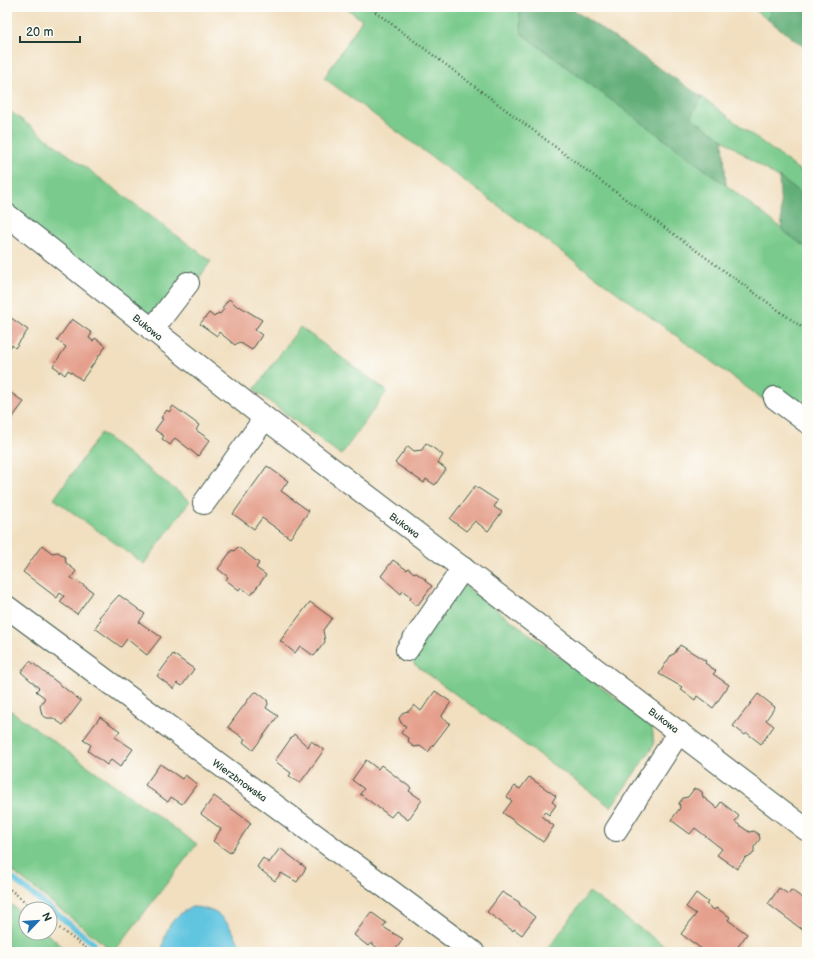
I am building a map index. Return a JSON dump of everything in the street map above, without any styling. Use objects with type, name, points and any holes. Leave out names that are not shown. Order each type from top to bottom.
[{"type":"street","name":"Bukowa","points":[[7,216],[265,418],[807,830]]},
{"type":"street","points":[[152,330],[188,282]]},
{"type":"street","points":[[775,398],[807,422]]},
{"type":"street","points":[[204,504],[265,418]]},
{"type":"street","points":[[407,650],[464,568]]},
{"type":"street","name":"Wierzbnowska","points":[[7,608],[473,952]]},
{"type":"street","points":[[616,830],[679,732]]},
{"type":"path","points":[[369,7],[602,182],[807,331]]},
{"type":"path","points":[[7,887],[24,901]]},
{"type":"path","points":[[58,927],[91,952]]},
{"type":"green space","points":[[345,7],[519,7],[522,34],[726,185],[807,248],[807,414],[768,403],[324,78],[362,20]]},
{"type":"green space","points":[[519,7],[569,7],[702,97],[690,117],[723,139],[726,185],[522,34]]},
{"type":"green space","points":[[751,7],[773,7],[767,19]]},
{"type":"green space","points":[[773,7],[807,7],[807,49],[767,19]]},
{"type":"green space","points":[[702,97],[807,176],[807,198],[690,117]]},
{"type":"green space","points":[[7,109],[211,261],[197,281],[150,316],[7,207]]},
{"type":"green space","points":[[779,177],[807,198],[807,248],[782,230]]},
{"type":"green space","points":[[300,327],[387,391],[341,455],[254,390]]},
{"type":"green space","points":[[101,433],[190,501],[144,564],[54,499]]},
{"type":"green space","points":[[462,584],[652,725],[654,745],[611,807],[414,664],[412,653]]},
{"type":"green space","points":[[7,708],[197,844],[114,952],[58,908],[58,901],[50,901],[7,867]]},
{"type":"green space","points":[[589,892],[673,952],[546,952]]},
{"type":"green space","points":[[7,901],[18,910],[18,941],[56,941],[69,952],[7,952]]},
{"type":"water","points":[[192,907],[203,908],[211,911],[225,920],[243,952],[162,952],[167,930],[170,925],[179,915]]},
{"type":"building","points":[[229,299],[238,307],[239,306],[262,320],[255,330],[262,335],[252,350],[239,342],[235,345],[219,332],[217,336],[200,324],[209,313],[214,317],[218,313],[220,314],[224,309],[222,308]]},
{"type":"building","points":[[7,315],[28,330],[15,348],[12,345],[7,352]]},
{"type":"building","points":[[72,319],[92,333],[89,338],[93,341],[95,338],[106,346],[82,380],[68,370],[65,375],[60,371],[59,373],[59,370],[53,366],[66,347],[57,340]]},
{"type":"building","points":[[7,390],[24,402],[9,422],[7,420]]},
{"type":"building","points":[[173,406],[199,425],[196,430],[210,440],[198,456],[175,438],[170,445],[162,439],[164,436],[155,430],[163,419],[161,418],[167,410],[169,412]]},
{"type":"building","points":[[426,443],[443,455],[438,463],[446,469],[435,485],[426,479],[424,483],[395,463],[408,446],[414,451],[422,450]]},
{"type":"building","points":[[267,466],[288,481],[281,491],[309,511],[290,538],[262,518],[254,529],[233,514]]},
{"type":"building","points":[[475,486],[498,501],[494,507],[502,512],[488,531],[475,521],[466,531],[450,519]]},
{"type":"building","points":[[42,545],[52,553],[58,552],[65,557],[66,563],[76,571],[71,578],[93,592],[77,614],[60,602],[64,596],[60,593],[57,598],[23,572]]},
{"type":"building","points":[[238,547],[259,563],[256,568],[266,575],[251,595],[241,587],[239,590],[226,580],[228,577],[218,569],[232,550],[234,551]]},
{"type":"building","points":[[393,560],[407,570],[408,568],[414,573],[415,572],[432,586],[417,606],[410,600],[411,597],[403,591],[401,594],[381,576]]},
{"type":"building","points":[[119,595],[145,614],[139,622],[161,637],[147,655],[127,639],[121,647],[95,628],[101,619],[99,617]]},
{"type":"building","points":[[310,602],[332,618],[323,630],[325,642],[314,656],[300,646],[295,653],[280,641]]},
{"type":"building","points":[[680,645],[706,661],[705,663],[716,671],[713,674],[729,685],[713,708],[697,696],[695,700],[680,689],[682,687],[659,674],[671,655],[674,654]]},
{"type":"building","points":[[173,654],[194,669],[182,686],[177,683],[174,689],[157,676]]},
{"type":"building","points":[[30,661],[81,701],[63,725],[53,718],[47,718],[42,715],[40,706],[45,698],[36,691],[39,688],[21,672]]},
{"type":"building","points":[[435,691],[451,702],[441,717],[450,723],[428,752],[420,746],[414,747],[409,743],[408,738],[401,733],[406,726],[401,723],[399,718],[404,712],[409,711],[414,705],[421,711]]},
{"type":"building","points":[[257,692],[267,700],[268,704],[266,708],[278,716],[253,750],[243,742],[245,739],[228,727],[253,693]]},
{"type":"building","points":[[758,694],[775,707],[766,720],[774,726],[761,744],[747,733],[745,735],[733,726]]},
{"type":"building","points":[[100,717],[120,731],[115,737],[133,749],[120,767],[111,760],[107,765],[88,751],[91,745],[83,740]]},
{"type":"building","points":[[294,734],[308,747],[311,741],[324,750],[300,783],[289,776],[291,773],[275,761]]},
{"type":"building","points":[[366,760],[378,769],[381,765],[411,788],[409,791],[422,800],[408,820],[396,811],[391,817],[360,794],[364,789],[352,780]]},
{"type":"building","points":[[160,764],[182,779],[185,775],[197,784],[182,804],[171,797],[168,802],[145,785]]},
{"type":"building","points":[[529,777],[556,796],[552,802],[556,805],[549,815],[545,812],[541,816],[554,826],[543,842],[503,813],[512,801],[507,797],[515,786],[520,789]]},
{"type":"building","points":[[694,789],[698,789],[702,792],[703,797],[717,808],[721,802],[739,816],[735,822],[749,832],[754,831],[759,835],[760,839],[754,847],[754,852],[751,856],[746,857],[737,869],[717,855],[722,849],[695,828],[690,834],[671,820],[680,808],[679,803],[683,798],[688,797]]},
{"type":"building","points":[[214,796],[251,823],[230,853],[213,841],[221,829],[201,814]]},
{"type":"building","points":[[280,848],[306,868],[297,882],[281,873],[275,881],[257,867],[263,858],[269,863]]},
{"type":"building","points":[[779,888],[788,894],[791,890],[807,901],[807,927],[804,931],[768,904]]},
{"type":"building","points":[[502,892],[519,902],[520,905],[535,917],[522,935],[514,929],[513,931],[487,912]]},
{"type":"building","points":[[696,893],[708,902],[706,904],[714,910],[716,908],[730,917],[728,920],[747,934],[734,952],[719,952],[715,949],[714,952],[706,952],[681,934],[696,914],[686,907]]},
{"type":"building","points":[[371,912],[386,923],[383,927],[403,939],[394,952],[383,952],[371,943],[368,946],[354,935]]},
{"type":"waterway","points":[[7,874],[93,943]]}]
